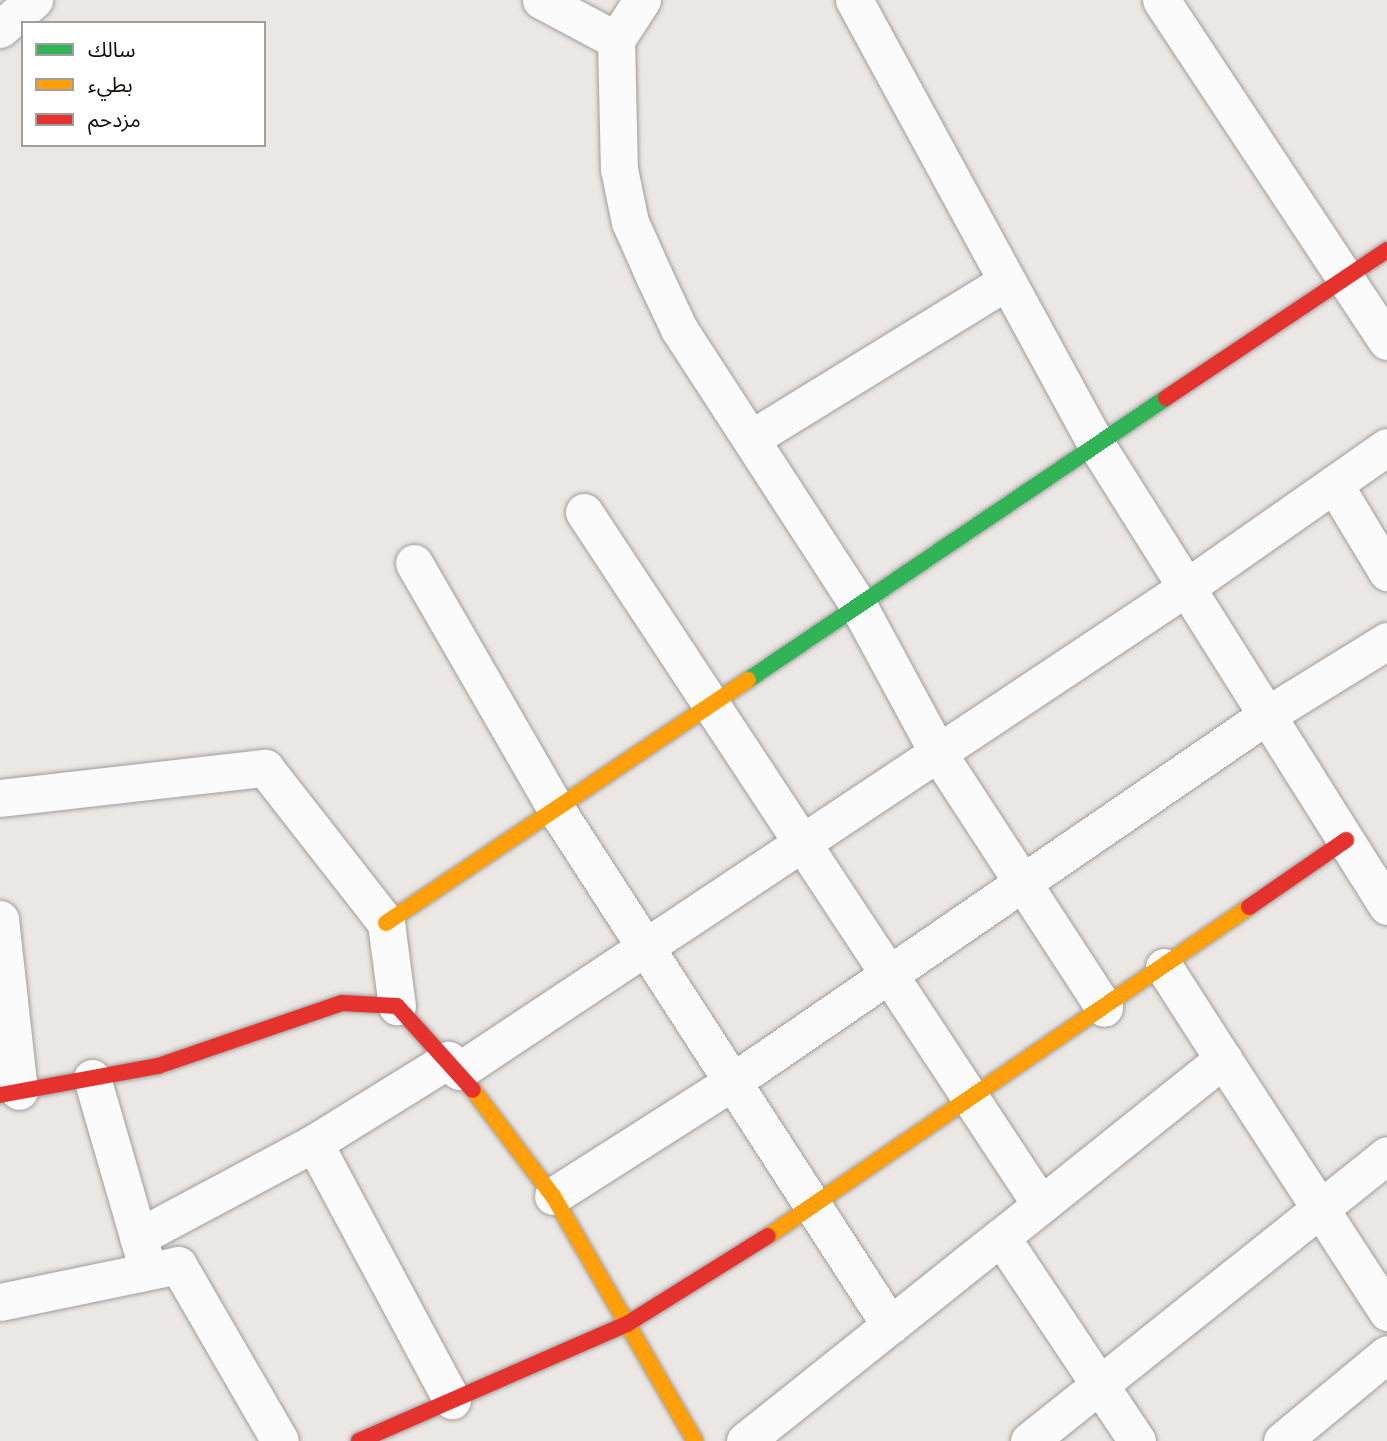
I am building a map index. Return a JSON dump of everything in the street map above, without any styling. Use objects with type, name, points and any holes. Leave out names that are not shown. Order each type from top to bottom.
[{"type":"street","points":[[0,29],[34,0]]},
{"type":"street","points":[[541,0],[616,40]]},
{"type":"street","points":[[642,0],[616,40],[619,169],[630,222],[679,329],[858,605],[938,753],[1018,883],[1104,1008]]},
{"type":"street","points":[[854,0],[1096,444],[1387,906]]},
{"type":"street","points":[[1161,0],[1387,341]]},
{"type":"street","points":[[386,923],[1387,250]]},
{"type":"street","points":[[752,438],[1007,281]]},
{"type":"street","points":[[138,1237],[453,1066],[645,948],[1187,587],[1387,447]]},
{"type":"street","points":[[1334,484],[1387,572]]},
{"type":"street","points":[[584,512],[707,707],[1041,1205]]},
{"type":"street","points":[[414,563],[556,809],[890,1325]]},
{"type":"street","points":[[553,1196],[732,1082],[886,973],[1267,715],[1387,641]]},
{"type":"street","points":[[0,791],[0,798],[265,768],[386,923],[397,1006],[453,1066],[553,1196],[695,1441]]},
{"type":"street","points":[[361,1441],[627,1324],[814,1208],[1346,840]]},
{"type":"street","points":[[0,919],[10,1093],[158,1066],[342,1003],[397,1006]]},
{"type":"street","points":[[1164,967],[1387,1312]]},
{"type":"street","points":[[745,1441],[1223,1059]]},
{"type":"street","points":[[92,1078],[148,1271]]},
{"type":"street","points":[[314,1143],[452,1400]]},
{"type":"street","points":[[1030,1441],[1387,1156]]},
{"type":"street","points":[[1001,1237],[1137,1441]]},
{"type":"street","points":[[0,1302],[178,1265],[280,1441]]},
{"type":"street","points":[[1282,1441],[1387,1354]]},
{"type":"traffic: fast","points":[[748,680],[1166,398]]},
{"type":"traffic: slow","points":[[386,923],[748,680]]},
{"type":"traffic: slow","points":[[768,1236],[1249,907]]},
{"type":"traffic: slow","points":[[473,1090],[553,1196],[695,1441]]},
{"type":"traffic: jam","points":[[1166,398],[1387,250]]},
{"type":"traffic: jam","points":[[1249,907],[1346,840]]},
{"type":"traffic: jam","points":[[0,1095],[158,1066],[342,1003],[397,1006],[473,1090]]},
{"type":"traffic: jam","points":[[359,1441],[627,1324],[768,1236]]}]
